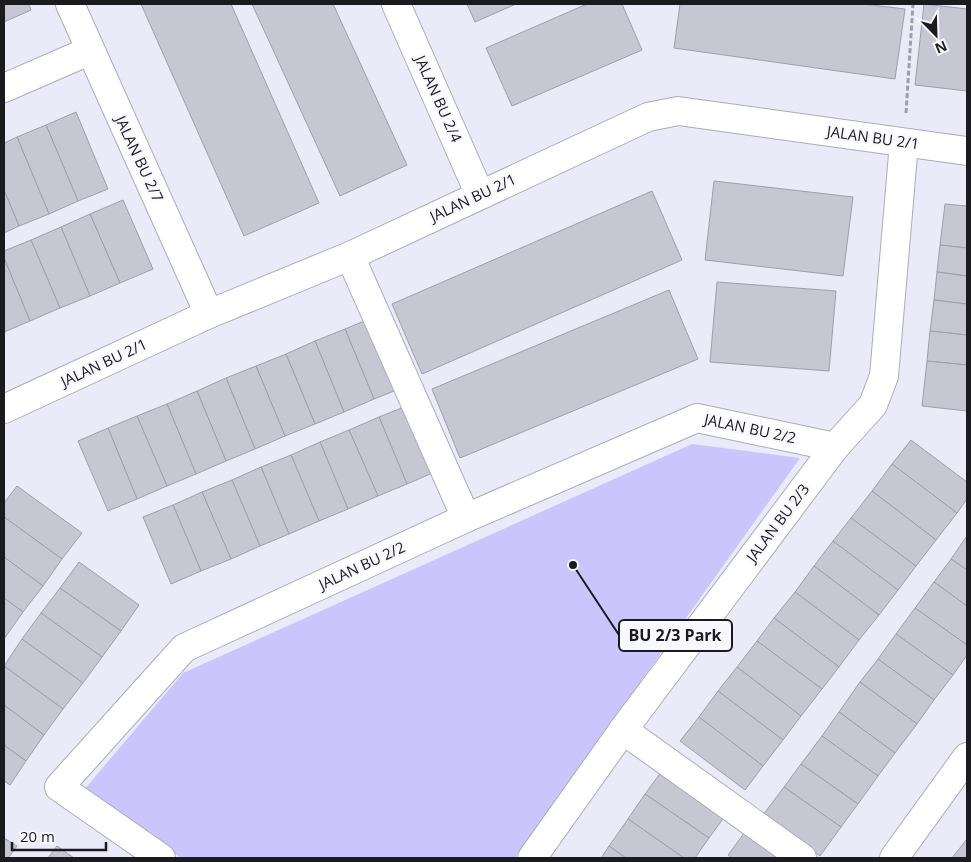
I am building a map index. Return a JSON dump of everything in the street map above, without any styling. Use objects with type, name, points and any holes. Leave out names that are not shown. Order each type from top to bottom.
[{"type":"street","name":"JALAN BU 2/7","points":[[70,4],[209,314]]},
{"type":"street","name":"JALAN BU 2/4","points":[[396,4],[480,195]]},
{"type":"street","points":[[4,88],[89,50]]},
{"type":"street","name":"JALAN BU 2/1","points":[[4,409],[209,314],[350,256],[648,117],[678,111],[967,151]]},
{"type":"street","name":"JALAN BU 2/3","points":[[532,858],[623,730],[835,447],[873,405],[884,376],[904,143]]},
{"type":"street","points":[[350,256],[466,518]]},
{"type":"street","name":"JALAN BU 2/2","points":[[161,858],[59,787],[184,648],[466,518],[697,418],[835,447]]},
{"type":"street","points":[[623,730],[802,858]]},
{"type":"street","points":[[894,858],[967,757]]},
{"type":"path","points":[[904,143],[913,4]]},
{"type":"shaded area","points":[[692,444],[800,458],[515,858],[181,858],[84,790],[183,673]]},
{"type":"building","points":[[4,4],[29,4],[31,10],[4,22]]},
{"type":"building","points":[[141,4],[231,4],[319,203],[244,236]]},
{"type":"building","points":[[252,4],[333,4],[407,165],[340,196]]},
{"type":"building","points":[[467,4],[516,4],[475,22]]},
{"type":"building","points":[[587,4],[622,4],[642,50],[512,106],[486,48]]},
{"type":"building","points":[[680,4],[864,4],[905,9],[895,79],[674,48]]},
{"type":"building","points":[[924,4],[967,9],[967,91],[915,85]]},
{"type":"building","points":[[76,112],[108,189],[78,201],[46,125]]},
{"type":"building","points":[[46,125],[78,201],[49,214],[17,137]]},
{"type":"building","points":[[17,137],[49,214],[19,226],[4,190],[4,143]]},
{"type":"building","points":[[714,181],[853,197],[843,276],[705,260]]},
{"type":"building","points":[[4,190],[19,226],[4,233]]},
{"type":"building","points":[[652,191],[682,260],[422,374],[392,304]]},
{"type":"building","points":[[123,200],[153,269],[120,283],[90,214]]},
{"type":"building","points":[[945,204],[967,206],[967,248],[940,245]]},
{"type":"building","points":[[90,214],[120,283],[90,296],[61,227]]},
{"type":"building","points":[[61,227],[90,296],[60,308],[31,240]]},
{"type":"building","points":[[31,240],[60,308],[30,321],[4,258],[4,251]]},
{"type":"building","points":[[940,245],[967,248],[967,276],[937,272]]},
{"type":"building","points":[[4,258],[30,321],[4,332]]},
{"type":"building","points":[[937,272],[967,276],[967,304],[934,300]]},
{"type":"building","points":[[717,282],[836,291],[829,371],[710,362]]},
{"type":"building","points":[[669,290],[698,359],[460,458],[432,389]]},
{"type":"building","points":[[934,300],[967,304],[967,335],[930,331]]},
{"type":"building","points":[[374,317],[404,387],[374,399],[345,329]]},
{"type":"building","points":[[345,329],[374,399],[344,412],[315,341]]},
{"type":"building","points":[[930,331],[967,335],[967,365],[927,361]]},
{"type":"building","points":[[315,341],[344,412],[315,424],[286,354]]},
{"type":"building","points":[[286,354],[315,424],[285,436],[256,366]]},
{"type":"building","points":[[927,361],[967,365],[967,411],[922,406]]},
{"type":"building","points":[[256,366],[285,436],[255,449],[226,378]]},
{"type":"building","points":[[226,378],[255,449],[226,461],[197,391]]},
{"type":"building","points":[[197,391],[226,461],[196,474],[167,404]]},
{"type":"building","points":[[167,404],[196,474],[167,486],[137,416]]},
{"type":"building","points":[[409,405],[437,471],[407,484],[379,417]]},
{"type":"building","points":[[137,416],[167,486],[137,499],[108,428]]},
{"type":"building","points":[[379,417],[407,484],[378,496],[349,430]]},
{"type":"building","points":[[108,428],[137,499],[108,511],[78,441]]},
{"type":"building","points":[[349,430],[378,496],[348,509],[320,442]]},
{"type":"building","points":[[911,440],[967,482],[967,499],[957,513],[892,464]]},
{"type":"building","points":[[320,442],[348,509],[319,521],[291,455]]},
{"type":"building","points":[[291,455],[319,521],[289,534],[261,467]]},
{"type":"building","points":[[892,464],[957,513],[936,540],[872,491]]},
{"type":"building","points":[[261,467],[289,534],[260,546],[232,480]]},
{"type":"building","points":[[232,480],[260,546],[231,559],[202,492]]},
{"type":"building","points":[[17,486],[82,533],[62,559],[4,517],[4,503]]},
{"type":"building","points":[[872,491],[936,540],[916,566],[851,518]]},
{"type":"building","points":[[202,492],[231,559],[201,571],[173,505]]},
{"type":"building","points":[[173,505],[201,571],[171,584],[143,517]]},
{"type":"building","points":[[4,517],[62,559],[43,586],[4,557]]},
{"type":"building","points":[[851,518],[916,566],[898,590],[833,541]]},
{"type":"building","points":[[967,536],[967,570],[951,559]]},
{"type":"building","points":[[833,541],[898,590],[879,615],[814,566]]},
{"type":"building","points":[[4,557],[43,586],[23,612],[4,598]]},
{"type":"building","points":[[951,559],[967,570],[967,606],[934,582]]},
{"type":"building","points":[[79,562],[139,605],[121,631],[60,588]]},
{"type":"building","points":[[814,566],[879,615],[859,640],[795,592]]},
{"type":"building","points":[[934,582],[967,606],[967,645],[915,608]]},
{"type":"building","points":[[60,588],[121,631],[102,657],[41,613]]},
{"type":"building","points":[[795,592],[859,640],[839,667],[774,618]]},
{"type":"building","points":[[4,598],[23,612],[4,639]]},
{"type":"building","points":[[915,608],[967,645],[967,655],[953,675],[896,634]]},
{"type":"building","points":[[41,613],[102,657],[83,683],[22,639]]},
{"type":"building","points":[[774,618],[839,667],[822,689],[757,641]]},
{"type":"building","points":[[896,634],[953,675],[934,700],[878,659]]},
{"type":"building","points":[[22,639],[83,683],[63,709],[4,666]]},
{"type":"building","points":[[757,641],[822,689],[801,716],[737,667]]},
{"type":"building","points":[[878,659],[934,700],[917,724],[860,682]]},
{"type":"building","points":[[4,666],[63,709],[44,735],[4,705]]},
{"type":"building","points":[[737,667],[801,716],[783,740],[718,691]]},
{"type":"building","points":[[860,682],[917,724],[895,753],[839,712]]},
{"type":"building","points":[[718,691],[783,740],[763,766],[699,717]]},
{"type":"building","points":[[4,705],[44,735],[26,761],[4,745]]},
{"type":"building","points":[[839,712],[895,753],[878,776],[822,736]]},
{"type":"building","points":[[699,717],[763,766],[745,790],[680,741]]},
{"type":"building","points":[[822,736],[878,776],[858,804],[801,764]]},
{"type":"building","points":[[4,745],[26,761],[10,785],[4,781]]},
{"type":"building","points":[[801,764],[858,804],[841,827],[784,787]]},
{"type":"building","points":[[664,768],[728,812],[709,838],[645,794]]},
{"type":"building","points":[[784,787],[841,827],[820,856],[763,815]]},
{"type":"building","points":[[645,794],[709,838],[695,858],[684,858],[628,819]]},
{"type":"building","points":[[628,819],[684,858],[626,858],[609,846]]},
{"type":"building","points":[[748,828],[788,858],[732,858],[728,855]]},
{"type":"building","points":[[4,838],[17,846],[8,858],[4,858]]},
{"type":"building","points":[[967,839],[967,858],[952,858]]},
{"type":"building","points":[[57,846],[74,858],[48,858]]},
{"type":"building","points":[[609,846],[626,858],[601,858]]},
{"type":"place","name":"BU 2/3 Park","points":[[573,565]]}]
